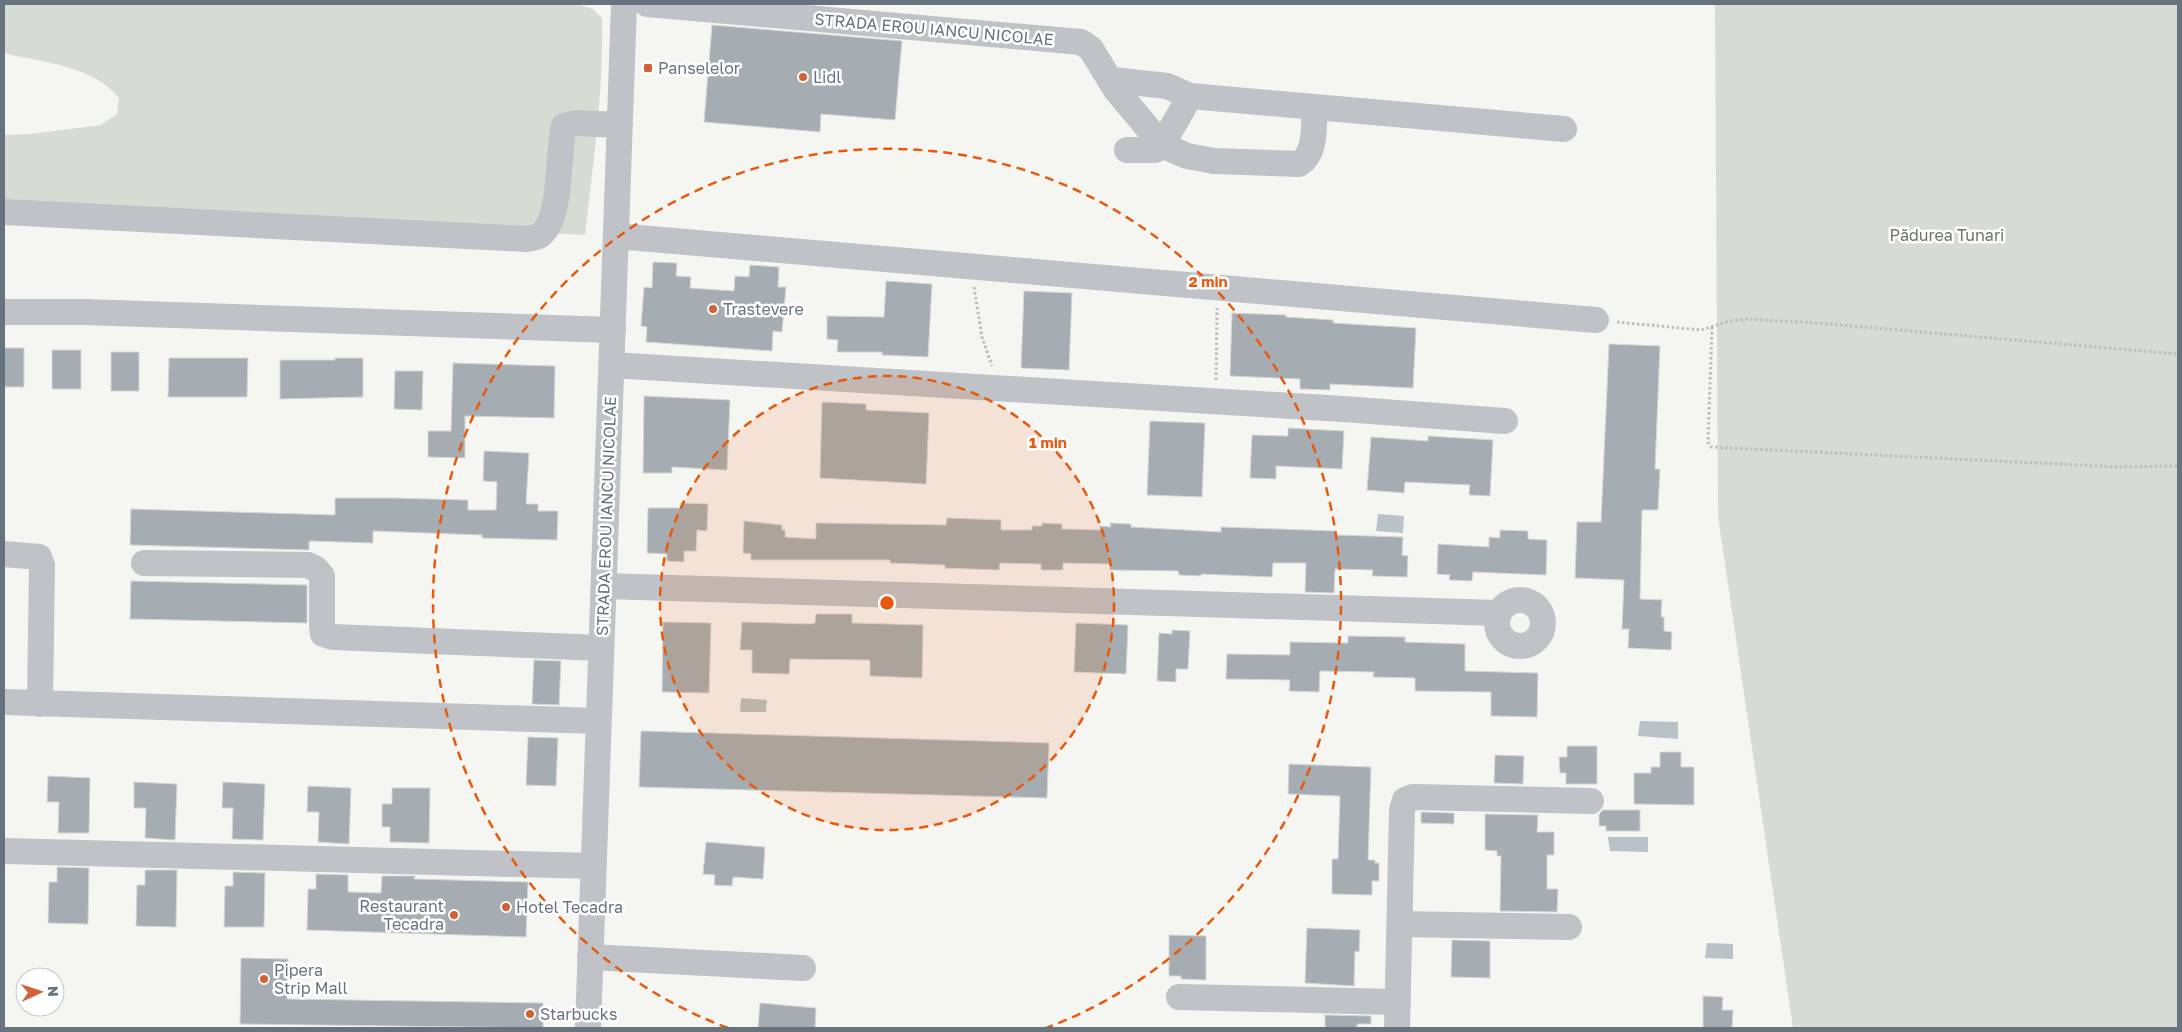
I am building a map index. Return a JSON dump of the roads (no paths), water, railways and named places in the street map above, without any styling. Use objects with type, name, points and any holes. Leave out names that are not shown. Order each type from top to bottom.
[{"type":"street","name":"STRADA EROU IANCU NICOLAE","points":[[588,1028],[624,4]]},
{"type":"street","name":"STRADA EROU IANCU NICOLAE","points":[[647,4],[1081,42],[1091,49],[1112,80],[1116,90],[1162,145],[1187,156],[1214,161],[1299,164],[1305,160],[1311,149],[1315,107]]},
{"type":"street","points":[[1112,80],[1167,86],[1190,96],[1564,130]]},
{"type":"street","points":[[1127,150],[1156,150],[1162,145],[1190,96]]},
{"type":"street","points":[[4,212],[527,239],[539,236],[547,227],[554,206],[564,126],[575,123],[620,125]]},
{"type":"street","points":[[616,236],[1596,320]]},
{"type":"street","points":[[4,312],[95,312],[613,330]]},
{"type":"street","points":[[612,364],[1216,401],[1505,421]]},
{"type":"street","points":[[4,554],[39,557],[42,565],[40,704]]},
{"type":"street","points":[[144,563],[308,565],[316,569],[322,576],[323,634],[333,638],[601,648]]},
{"type":"street","points":[[604,586],[1500,613]]},
{"type":"street","points":[[4,702],[598,721]]},
{"type":"street","points":[[1397,1028],[1402,810],[1404,800],[1413,798],[1591,800]]},
{"type":"street","points":[[4,851],[593,866]]},
{"type":"street","points":[[1400,924],[1569,927]]},
{"type":"street","points":[[590,957],[803,968]]},
{"type":"street","points":[[1179,997],[1398,1002]]},
{"type":"place","name":"Panselelor","points":[[648,68]]},
{"type":"place","name":"Lidl","points":[[803,77]]},
{"type":"place","name":"Trastevere","points":[[713,309]]},
{"type":"place","name":"Hotel Tecadra","points":[[506,907]]},
{"type":"place","name":"Restaurant Tecadra","points":[[454,915]]},
{"type":"place","name":"Pipera Strip Mall","points":[[264,979]]},
{"type":"place","name":"Starbucks","points":[[530,1014]]},
{"type":"park label","name":"Pădurea Tunari","points":[[1947,235]]}]
